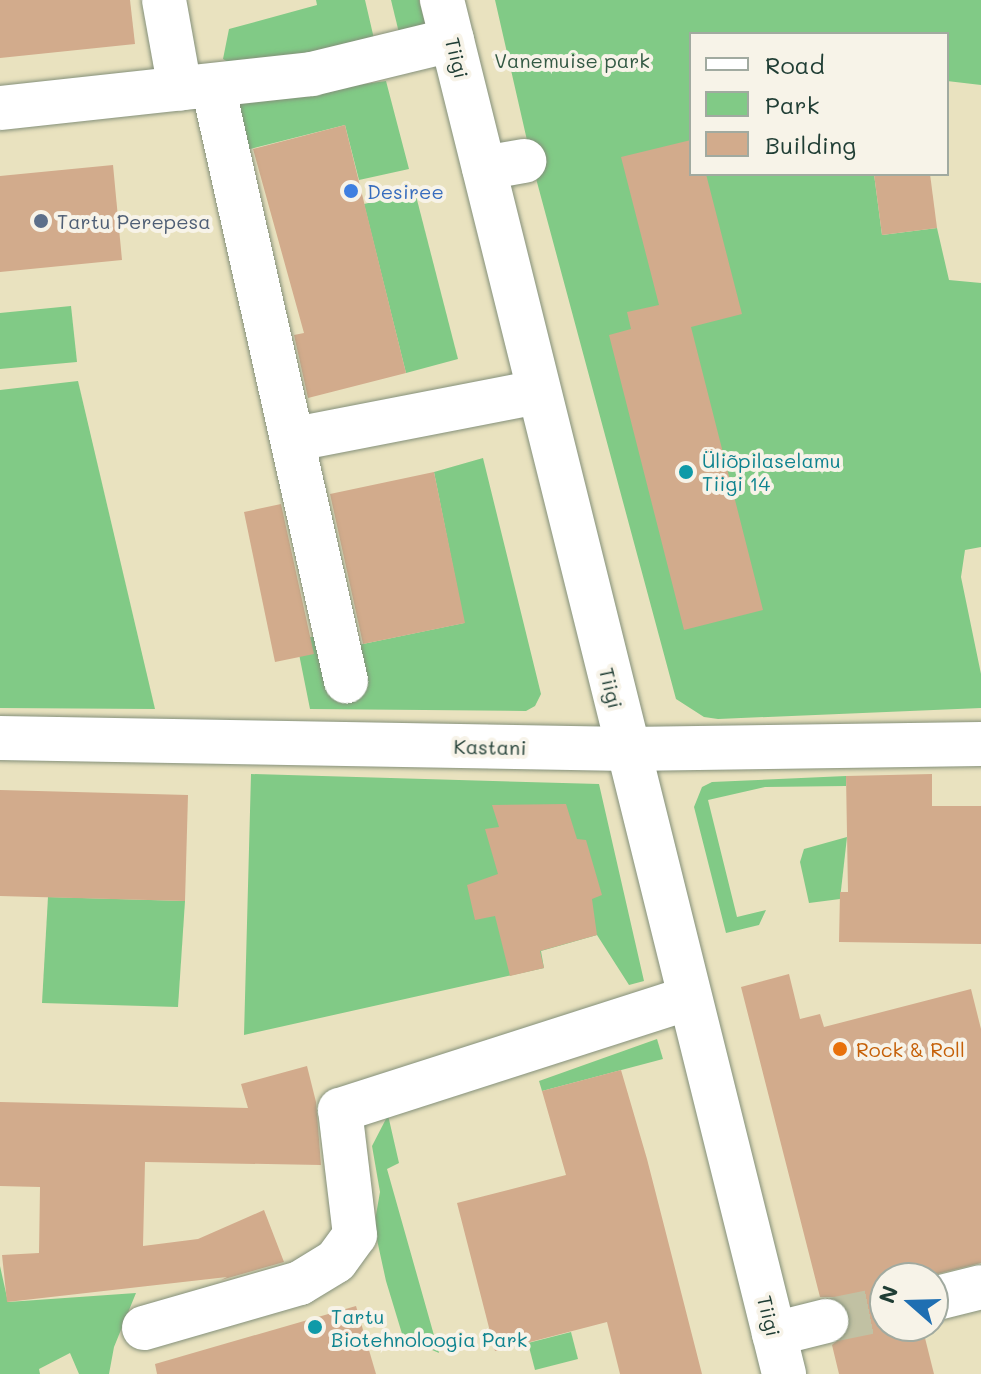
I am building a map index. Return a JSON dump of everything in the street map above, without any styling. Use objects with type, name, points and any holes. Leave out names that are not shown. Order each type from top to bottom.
[{"type":"street","points":[[164,0],[196,88],[296,439],[346,681]]},
{"type":"street","points":[[0,108],[312,74],[447,20]]},
{"type":"street","name":"Tiigi","points":[[447,20],[504,164],[538,392],[779,1354]]},
{"type":"street","points":[[296,439],[538,392]]},
{"type":"street","name":"Kastani","points":[[0,738],[627,749],[981,744]]},
{"type":"street","points":[[144,1328],[300,1283],[336,1261],[355,1235],[340,1110],[689,998]]},
{"type":"street","points":[[949,1295],[981,1287]]},
{"type":"street","points":[[779,1354],[826,1321]]},
{"type":"green space","points":[[316,0],[365,0],[375,43],[233,65],[223,59],[229,29],[317,5]]},
{"type":"green space","points":[[391,0],[419,0],[426,27],[400,37]]},
{"type":"green space","name":"Vanemuise park","points":[[495,0],[981,0],[981,85],[949,81],[949,32],[689,32],[689,176],[874,176],[882,235],[937,228],[949,280],[981,283],[981,547],[965,550],[961,577],[981,674],[981,708],[718,719],[704,717],[676,699],[534,171]]},
{"type":"green space","points":[[386,81],[409,169],[359,180],[345,125],[246,150],[234,102]]},
{"type":"green space","points":[[415,192],[458,359],[406,373],[364,204]]},
{"type":"green space","points":[[71,306],[77,362],[0,369],[0,313]]},
{"type":"green space","points":[[78,381],[155,709],[0,708],[0,390]]},
{"type":"green space","points":[[483,458],[541,694],[535,706],[526,711],[310,709],[296,639],[326,635],[358,645],[464,623],[434,472]]},
{"type":"green space","points":[[251,774],[599,784],[644,981],[629,985],[597,935],[541,951],[544,968],[244,1035]]},
{"type":"green space","points":[[846,776],[846,786],[765,787],[708,800],[737,917],[766,910],[759,925],[726,933],[694,807],[702,787],[712,782]]},
{"type":"green space","points":[[847,837],[840,899],[809,903],[800,862],[804,849]]},
{"type":"green space","points":[[48,897],[185,901],[178,1007],[42,1003]]},
{"type":"green space","points":[[657,1039],[663,1059],[542,1091],[539,1081]]},
{"type":"green space","points":[[388,1115],[399,1163],[387,1169],[439,1353],[403,1337],[374,1226],[380,1192],[372,1146]]},
{"type":"green space","points":[[0,1266],[8,1302],[136,1293],[114,1347],[109,1374],[79,1374],[70,1353],[39,1369],[40,1374],[0,1374]]},
{"type":"green space","points":[[571,1332],[578,1359],[535,1370],[528,1343]]},
{"type":"building","points":[[0,0],[130,0],[135,44],[0,58]]},
{"type":"building","points":[[345,125],[406,373],[308,398],[294,335],[304,333],[253,149]]},
{"type":"building","name":"Üliõpilaselamu Tiigi 14","points":[[689,140],[689,176],[707,176],[742,314],[691,327],[763,610],[684,630],[609,335],[631,329],[627,312],[659,305],[621,157]]},
{"type":"building","points":[[113,165],[122,260],[0,272],[0,176]]},
{"type":"building","points":[[874,176],[930,176],[937,228],[882,235]]},
{"type":"building","points":[[434,472],[465,623],[363,644],[330,494]]},
{"type":"building","points":[[281,504],[314,654],[275,662],[244,512]]},
{"type":"building","points":[[932,774],[932,806],[981,806],[981,944],[839,942],[840,892],[848,892],[846,776]]},
{"type":"building","points":[[0,790],[188,795],[185,901],[0,896]]},
{"type":"building","points":[[566,804],[577,839],[586,840],[602,895],[592,899],[597,935],[540,951],[544,968],[510,976],[495,916],[475,920],[467,885],[498,874],[485,829],[499,827],[492,805]]},
{"type":"building","points":[[789,974],[800,1019],[820,1014],[824,1027],[971,989],[981,1029],[981,1263],[949,1271],[949,1262],[869,1262],[869,1342],[926,1342],[934,1374],[839,1374],[832,1345],[850,1329],[850,1314],[834,1297],[820,1297],[741,987]]},
{"type":"building","points":[[307,1066],[316,1102],[321,1165],[145,1162],[143,1246],[198,1239],[264,1210],[284,1262],[221,1280],[227,1277],[7,1302],[2,1255],[39,1253],[40,1187],[0,1186],[0,1102],[248,1108],[241,1084]]},
{"type":"building","points":[[621,1070],[702,1374],[620,1374],[607,1322],[495,1351],[457,1203],[566,1175],[542,1091]]},
{"type":"building","name":"Tartu Biotehnoloogia Park","points":[[356,1306],[376,1374],[157,1374],[155,1364]]},
{"type":"tunnel","points":[[826,1321],[869,1312]]},
{"type":"place","name":"Desiree","points":[[351,191]]},
{"type":"place","name":"Tartu Perepesa","points":[[41,221]]},
{"type":"place","name":"Üliõpilaselamu Tiigi 14","points":[[686,472]]},
{"type":"place","name":"Rock & Roll","points":[[840,1049]]},
{"type":"place","name":"Tartu Biotehnoloogia Park","points":[[315,1327]]}]
